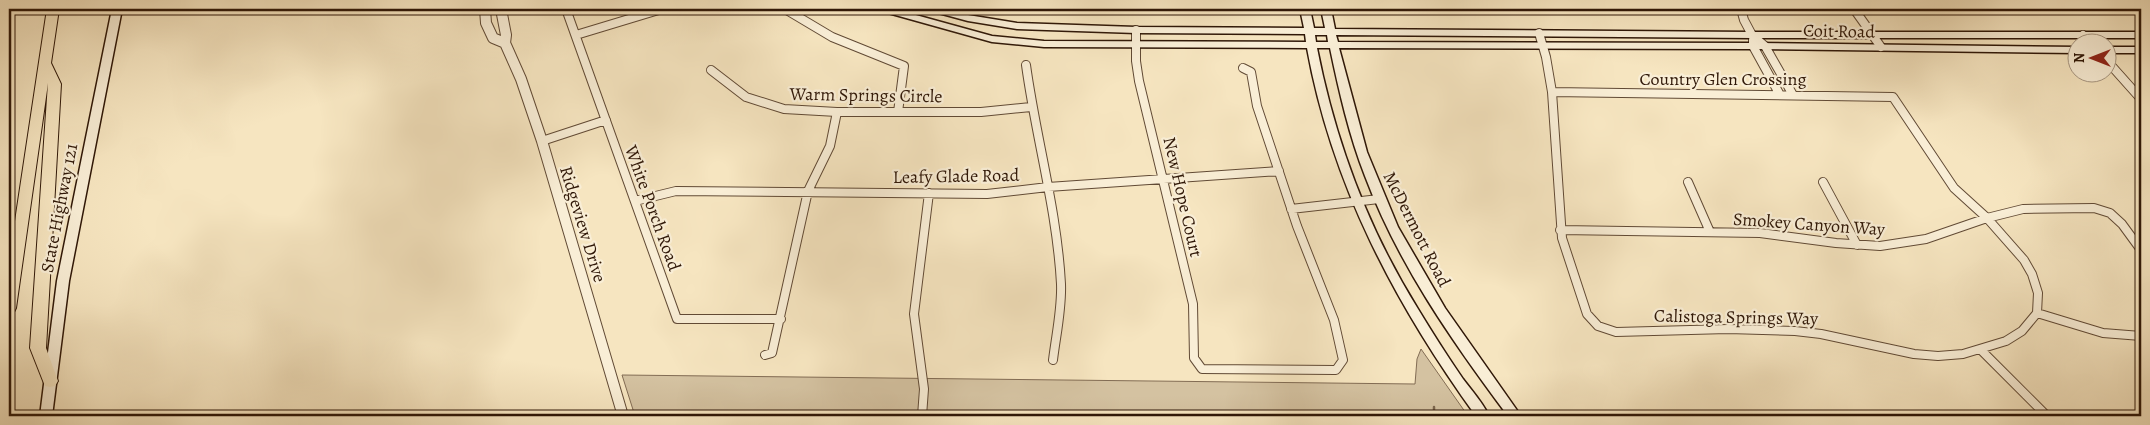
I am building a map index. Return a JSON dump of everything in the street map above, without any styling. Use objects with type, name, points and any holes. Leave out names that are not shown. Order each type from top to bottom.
[{"type":"highway","points":[[9,308],[54,9]]},
{"type":"highway","points":[[45,63],[56,84],[47,188],[38,348],[50,381]]},
{"type":"main road","name":"State Highway 121","points":[[46,416],[63,281],[118,9]]},
{"type":"main road","name":"Coit Road","points":[[884,9],[992,39],[1044,44],[1135,44],[1311,38],[1331,32],[1539,33],[1753,41],[1765,46],[2068,50]]},
{"type":"main road","name":"Coit Road","points":[[934,9],[968,18],[1017,26],[1311,38],[1334,44],[1542,46],[1753,41],[1872,35],[2068,39]]},
{"type":"main road","points":[[1305,9],[1326,112],[1340,157],[1374,239],[1413,312],[1462,389],[1483,416]]},
{"type":"main road","name":"McDermott Road","points":[[1326,9],[1348,110],[1379,199],[1395,233],[1434,302],[1515,416]]},
{"type":"main road","points":[[1437,45],[1444,41],[1468,41],[1471,38],[1469,33]]},
{"type":"main road","name":"Coit Road","points":[[2118,37],[2141,36]]},
{"type":"main road","points":[[2118,50],[2141,50]]},
{"type":"street","name":"Ridgeview Drive","points":[[486,9],[486,24],[493,38],[504,43]]},
{"type":"street","name":"Ridgeview Drive","points":[[501,9],[506,35],[504,43],[520,79],[542,141],[623,416]]},
{"type":"street","name":"White Porch Road","points":[[566,9],[677,319],[781,319]]},
{"type":"street","points":[[576,35],[662,9]]},
{"type":"street","points":[[785,9],[832,36],[904,66],[898,112]]},
{"type":"street","points":[[1741,9],[1753,41],[1780,94]]},
{"type":"street","points":[[1854,9],[1881,47]]},
{"type":"street","name":"New Hope Court","points":[[1136,30],[1135,64],[1140,90],[1147,110],[1193,304],[1194,358],[1202,369],[1336,370],[1343,360],[1334,320],[1292,209]]},
{"type":"street","points":[[1539,33],[1546,57],[1552,92],[1560,230]]},
{"type":"street","points":[[1765,46],[1793,95]]},
{"type":"street","points":[[1026,65],[1031,107],[1048,187],[1061,284],[1061,305],[1053,360]]},
{"type":"street","points":[[1243,68],[1251,72],[1257,106],[1292,209],[1379,199]]},
{"type":"street","name":"Warm Springs Circle","points":[[711,70],[746,96],[784,109],[837,112],[981,112],[1031,107]]},
{"type":"street","points":[[2118,73],[2141,99]]},
{"type":"street","name":"Country Glen Crossing","points":[[1552,92],[1893,97],[1954,188],[1987,218]]},
{"type":"street","points":[[765,355],[772,353],[808,191],[830,146],[837,112]]},
{"type":"street","points":[[542,141],[606,120]]},
{"type":"street","name":"Leafy Glade Road","points":[[635,201],[676,191],[987,194],[1048,187],[1279,172]]},
{"type":"street","points":[[1688,182],[1710,232]]},
{"type":"street","points":[[1823,182],[1857,245]]},
{"type":"street","points":[[922,416],[924,389],[914,314],[929,193]]},
{"type":"street","name":"Smokey Canyon Way","points":[[1560,230],[1760,233],[1857,245],[1896,245],[1926,239],[1987,218],[2034,208],[2094,208],[2110,213],[2122,224],[2141,250]]},
{"type":"street","points":[[1987,218],[2014,247],[2032,274],[2038,293],[2037,313],[2103,333],[2141,336]]},
{"type":"street","name":"Calistoga Springs Way","points":[[1560,230],[1584,308],[1592,321],[1598,326],[1616,332],[1763,330],[1805,332],[1916,356],[1951,356],[1981,350],[2017,338],[2026,330],[2037,313]]},
{"type":"street","points":[[1981,350],[2047,416]]},
{"type":"shaded area","points":[[1421,349],[1468,416],[635,416],[622,375],[1415,384],[1417,359]]},
{"type":"waterway","points":[[1434,407],[1434,416]]}]
